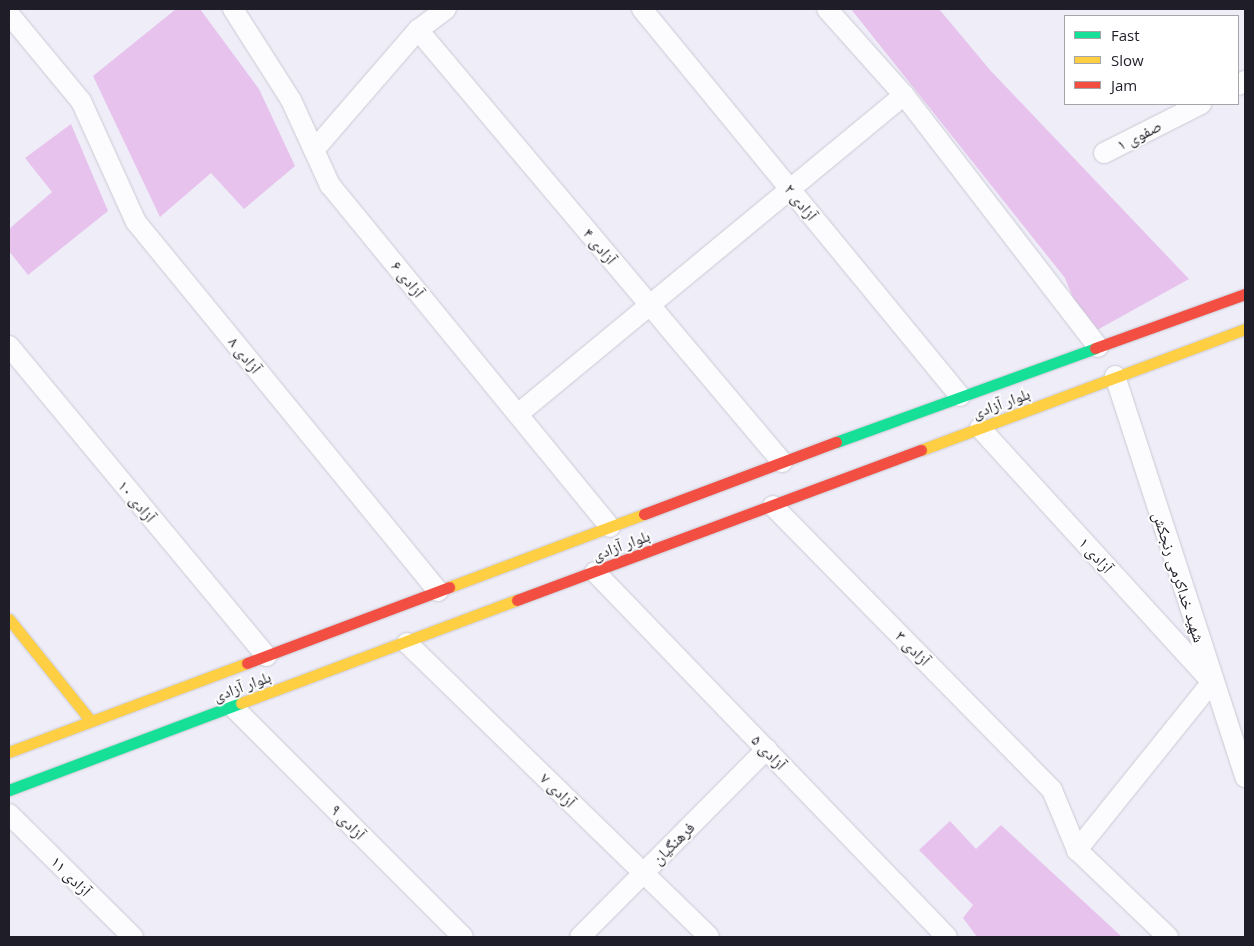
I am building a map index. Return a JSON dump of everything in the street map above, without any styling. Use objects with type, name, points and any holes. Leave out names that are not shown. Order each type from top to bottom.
[{"type":"main road","name":"بلوار آزادی","points":[[9,752],[782,462],[903,422],[960,396],[1245,294]]},
{"type":"main road","name":"بلوار آزادی","points":[[9,790],[773,506],[914,448],[980,428],[1245,329]]},
{"type":"main road","points":[[9,619],[91,721]]},
{"type":"street","points":[[314,150],[418,30],[446,9]]},
{"type":"street","name":"آزادی ۲","points":[[642,9],[960,396]]},
{"type":"street","points":[[827,9],[904,95],[1098,347]]},
{"type":"street","name":"آزادی ۶","points":[[234,10],[291,100],[330,185],[610,527]]},
{"type":"street","name":"آزادی ۸","points":[[9,14],[81,101],[136,222],[438,591]]},
{"type":"street","name":"آزادی ۴","points":[[418,30],[782,462]]},
{"type":"street","points":[[518,414],[904,95]]},
{"type":"street","name":"صفوی ۱","points":[[1104,153],[1199,105]]},
{"type":"street","name":"آزادی ۱۰","points":[[9,346],[266,656]]},
{"type":"street","name":"شهید خداکرمی رنجکش","points":[[1115,376],[1212,682],[1245,776]]},
{"type":"street","name":"آزادی ۱","points":[[980,428],[1212,682]]},
{"type":"street","name":"آزادی ۳","points":[[773,506],[1052,790],[1077,850]]},
{"type":"street","name":"آزادی ۵","points":[[596,572],[945,934]]},
{"type":"street","name":"آزادی ۷","points":[[407,643],[709,937]]},
{"type":"street","points":[[1168,937],[1077,850],[1212,682]]},
{"type":"street","name":"آزادی ۹","points":[[233,707],[463,937]]},
{"type":"street","name":"فرهنگیان","points":[[580,937],[767,749]]},
{"type":"street","name":"آزادی ۱۱","points":[[9,814],[133,937]]},
{"type":"shaded area","points":[[176,9],[200,9],[259,89],[295,166],[244,209],[211,173],[160,217],[93,76]]},
{"type":"shaded area","points":[[851,9],[939,9],[990,70],[1189,279],[1088,335],[1065,278]]},
{"type":"shaded area","points":[[71,124],[108,211],[28,275],[9,251],[9,229],[52,192],[25,158]]},
{"type":"shaded area","points":[[950,821],[976,849],[1001,825],[1122,937],[977,937],[963,918],[973,905],[919,850]]},
{"type":"traffic: fast","points":[[836,442],[1095,348]]},
{"type":"traffic: fast","points":[[9,790],[241,703]]},
{"type":"traffic: slow","points":[[921,450],[1245,329]]},
{"type":"traffic: slow","points":[[449,587],[644,514]]},
{"type":"traffic: slow","points":[[241,703],[517,600]]},
{"type":"traffic: slow","points":[[9,619],[91,721]]},
{"type":"traffic: slow","points":[[9,752],[247,663]]},
{"type":"traffic: jam","points":[[1095,348],[1245,294]]},
{"type":"traffic: jam","points":[[644,514],[836,442]]},
{"type":"traffic: jam","points":[[517,600],[921,450]]},
{"type":"traffic: jam","points":[[247,663],[449,587]]}]
